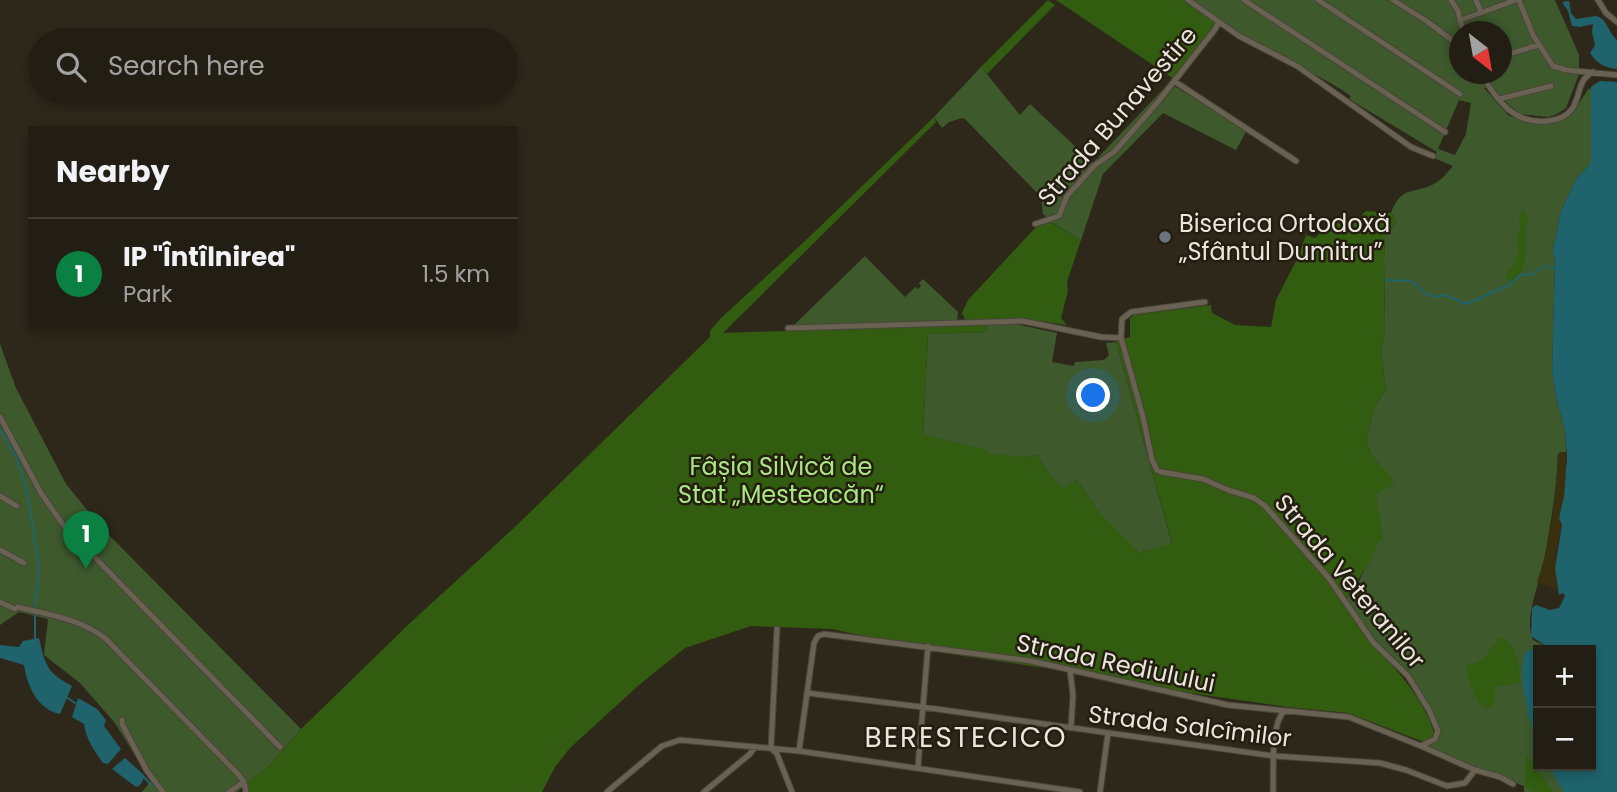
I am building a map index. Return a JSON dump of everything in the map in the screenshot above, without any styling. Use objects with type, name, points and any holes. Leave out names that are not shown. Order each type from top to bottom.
[{"type":"street","points":[[1188,0],[1207,11],[1218,23],[1265,52],[1297,66],[1412,147],[1433,156]]},
{"type":"street","points":[[1244,0],[1444,132]]},
{"type":"street","points":[[1318,0],[1460,94]]},
{"type":"street","points":[[1393,0],[1449,38]]},
{"type":"street","points":[[1451,0],[1461,20],[1517,0],[1539,45],[1553,66],[1566,70],[1617,75]]},
{"type":"street","points":[[1476,0],[1481,12]]},
{"type":"street","points":[[1598,0],[1606,13],[1617,22]]},
{"type":"street","name":"Strada Bunavestire","points":[[1035,224],[1059,216],[1067,196],[1095,165],[1114,152],[1174,81],[1218,23]]},
{"type":"street","points":[[1512,53],[1539,45]]},
{"type":"street","points":[[1488,84],[1507,110],[1521,118],[1536,121],[1556,120],[1571,111],[1583,79],[1592,72]]},
{"type":"street","points":[[1174,81],[1296,161]]},
{"type":"street","points":[[1499,99],[1551,86]]},
{"type":"street","points":[[788,328],[1023,321],[1101,337],[1121,338],[1121,323],[1127,313],[1205,302]]},
{"type":"street","name":"Strada Veteranilor","points":[[1121,338],[1143,416],[1152,460],[1157,470],[1203,479],[1254,498],[1270,511],[1328,578],[1373,642],[1413,683],[1438,731],[1435,739],[1421,746]]},
{"type":"street","points":[[0,417],[46,501],[64,526],[280,747]]},
{"type":"street","points":[[0,496],[17,506]]},
{"type":"street","points":[[0,550],[24,563]]},
{"type":"street","points":[[0,602],[16,608],[71,619],[99,634],[244,782],[246,792]]},
{"type":"street","points":[[777,629],[771,748],[777,754],[792,792]]},
{"type":"street","name":"Strada Rediulului","points":[[799,751],[814,643],[821,634],[1031,661],[1218,704],[1349,718],[1513,784]]},
{"type":"street","points":[[918,767],[928,646]]},
{"type":"street","points":[[1070,670],[1073,695],[1071,728]]},
{"type":"street","name":"Strada Salcîmilor","points":[[807,694],[922,707],[1275,756],[1380,763],[1406,769],[1447,786],[1465,783],[1475,770]]},
{"type":"street","points":[[1273,792],[1279,718],[1284,710]]},
{"type":"street","points":[[122,720],[147,771],[163,792]]},
{"type":"street","points":[[1100,792],[1108,733]]},
{"type":"street","points":[[607,792],[672,741],[680,740],[799,751],[1080,792]]},
{"type":"street","points":[[704,792],[755,747]]},
{"type":"street","points":[[229,792],[244,782]]},
{"type":"green space","points":[[1048,0],[1055,5],[986,75],[981,67]]},
{"type":"green space","points":[[1056,0],[1190,0],[1222,24],[1177,81]]},
{"type":"green space","points":[[1190,0],[1555,0],[1579,55],[1579,74],[1566,108],[1548,117],[1520,114],[1488,87],[1484,88],[1509,116],[1539,124],[1556,122],[1572,114],[1589,88],[1591,90],[1591,163],[1576,179],[1561,211],[1553,250],[1552,370],[1565,431],[1566,452],[1558,453],[1551,521],[1530,622],[1533,640],[1543,645],[1533,645],[1533,649],[1525,653],[1533,706],[1533,771],[1554,771],[1567,792],[1524,792],[1524,786],[1421,746],[1437,735],[1433,719],[1408,676],[1382,653],[1345,600],[1360,579],[1378,542],[1375,494],[1391,486],[1393,481],[1370,453],[1366,440],[1374,408],[1386,389],[1381,349],[1385,331],[1385,237],[1396,222],[1391,213],[1399,198],[1435,183],[1453,166],[1434,158],[1437,152],[1349,99],[1351,96],[1340,89],[1226,26]],"holes":[[[1459,100],[1471,103],[1466,134],[1455,155],[1438,149]]]},
{"type":"green space","points":[[981,67],[1020,115],[1030,104],[1093,163],[1169,83],[1247,130],[1236,150],[1163,113],[1103,174],[1081,240],[1053,223],[1037,226],[1046,216],[1043,214],[1041,197],[965,119],[949,122],[942,128],[934,117]]},
{"type":"green space","name":"Fâșia Silvică de Stat „Mesteacăn“","points":[[934,117],[936,122],[723,333],[985,324],[987,332],[928,334],[923,435],[987,450],[988,454],[1027,457],[1038,455],[1046,471],[1063,489],[1077,480],[1099,512],[1139,553],[1172,543],[1116,342],[1130,337],[1130,318],[1134,315],[1211,305],[1212,313],[1235,325],[1271,327],[1276,300],[1306,235],[1315,238],[1333,219],[1347,229],[1366,211],[1391,213],[1396,222],[1385,237],[1385,331],[1381,349],[1386,389],[1374,408],[1366,440],[1370,453],[1394,481],[1391,486],[1376,494],[1383,540],[1378,542],[1372,558],[1345,600],[1369,637],[1415,694],[1434,733],[1430,740],[1424,742],[1348,713],[1163,689],[1120,679],[930,651],[832,629],[751,626],[685,648],[639,685],[570,748],[555,767],[542,792],[249,792],[246,784],[271,764],[301,729],[410,623],[516,526],[710,337],[710,331],[720,319]]},
{"type":"green space","points":[[1524,211],[1528,219],[1525,262],[1518,276],[1510,282],[1506,275],[1517,258],[1516,238],[1521,227],[1519,214]]},
{"type":"green space","points":[[1052,223],[1081,240],[1067,282],[1068,291],[1061,318],[1067,325],[1022,319],[965,319],[962,313],[968,300],[1037,226]]},
{"type":"green space","points":[[865,256],[905,297],[915,287],[918,289],[921,286],[919,283],[923,279],[958,312],[957,321],[793,326]]},
{"type":"green space","points":[[985,324],[1020,325],[1057,333],[1052,362],[1074,366],[1075,362],[1104,360],[1109,355],[1106,343],[1116,342],[1172,544],[1139,553],[1100,514],[1077,480],[1063,490],[1046,471],[1038,455],[994,455],[923,435],[928,334],[987,332]]},
{"type":"green space","points":[[0,344],[16,388],[66,484],[101,527],[301,729],[271,764],[237,792],[142,792],[151,781],[115,723],[80,683],[44,655],[48,619],[19,612],[0,625]]},
{"type":"green space","points":[[1500,637],[1514,650],[1520,681],[1516,684],[1496,686],[1493,706],[1484,708],[1470,683],[1466,667],[1483,659]]},
{"type":"green space","points":[[1526,755],[1533,765],[1533,771],[1538,771],[1553,792],[1536,792],[1525,787]]},
{"type":"sand","points":[[1566,452],[1566,495],[1559,518],[1562,525],[1556,555],[1557,589],[1537,582],[1552,519],[1558,453]]},
{"type":"water","points":[[1569,1],[1571,13],[1576,19],[1596,16],[1606,23],[1617,40],[1617,69],[1592,57],[1590,53],[1595,45],[1593,24],[1572,26],[1562,2]]},
{"type":"water","points":[[1600,81],[1617,82],[1617,792],[1564,792],[1552,771],[1596,771],[1596,645],[1544,645],[1531,636],[1532,608],[1536,605],[1550,610],[1559,608],[1565,596],[1563,593],[1559,595],[1555,568],[1562,525],[1559,518],[1564,497],[1567,458],[1565,431],[1552,370],[1553,250],[1561,211],[1576,179],[1591,163],[1591,87]]},
{"type":"water","points":[[39,638],[48,667],[57,677],[72,686],[60,714],[46,708],[35,696],[24,665],[0,658],[0,645],[19,647],[23,641]]},
{"type":"water","points":[[1532,649],[1533,732],[1523,676],[1525,653]]},
{"type":"water","points":[[78,698],[97,709],[106,720],[104,726],[121,749],[108,764],[103,763],[94,749],[84,724],[72,717]]},
{"type":"water","points":[[125,758],[144,775],[142,782],[136,787],[112,769]]},
{"type":"waterway","points":[[1386,280],[1411,281],[1430,295],[1445,295],[1466,304],[1509,285],[1522,274],[1531,275],[1545,266]]},
{"type":"waterway","points":[[1549,266],[1554,268]]},
{"type":"waterway","points":[[0,430],[17,458],[27,491],[39,567],[35,607]]},
{"type":"waterway","points":[[35,615],[35,639]]},
{"type":"waterway","points":[[66,697],[75,703]]},
{"type":"waterway","points":[[143,776],[151,785]]},
{"type":"place","name":"Biserica Ortodoxă „Sfântul Dumitru”","points":[[1165,237]]},
{"type":"place","name":"IP \"Întîlnirea\"","points":[[86,569]]},
{"type":"district","name":"BERESTECICO","points":[[966,737]]}]
